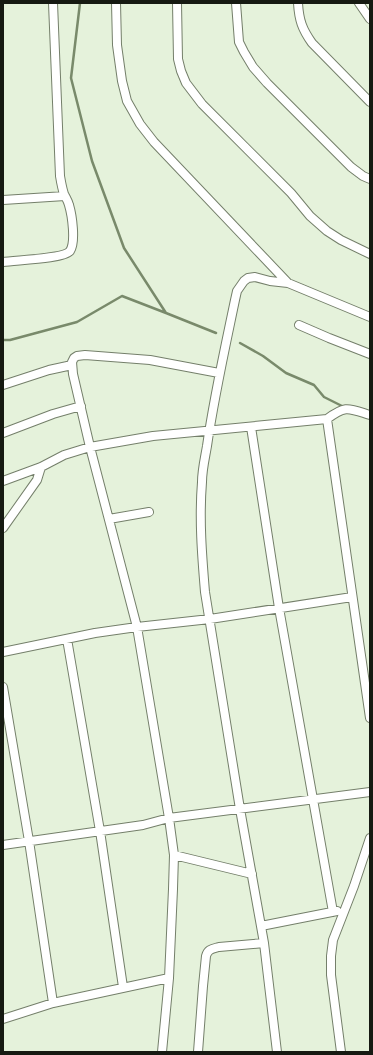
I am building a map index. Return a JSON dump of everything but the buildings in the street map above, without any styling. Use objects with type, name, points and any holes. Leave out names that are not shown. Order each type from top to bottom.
[{"type":"street","points":[[3,262],[55,257],[66,254],[70,251],[73,242],[74,236],[69,204],[62,188],[60,176],[53,3]]},
{"type":"street","points":[[116,3],[117,45],[122,81],[127,101],[140,124],[154,142],[288,283]]},
{"type":"street","points":[[177,3],[178,59],[186,83],[193,93],[202,104],[291,194],[310,216],[327,231],[341,240],[370,254]]},
{"type":"street","points":[[236,3],[239,42],[253,67],[351,167],[363,176],[370,179]]},
{"type":"street","points":[[298,3],[301,24],[312,43],[370,102]]},
{"type":"street","points":[[359,3],[370,19]]},
{"type":"street","points":[[3,200],[65,196]]},
{"type":"street","points":[[278,1052],[264,943],[240,810],[205,592],[200,506],[202,481],[219,373],[234,300],[237,291],[244,281],[248,278],[255,278],[288,283],[370,317]]},
{"type":"street","points":[[299,325],[370,354]]},
{"type":"street","points":[[162,1052],[169,978],[174,855],[137,627],[90,447],[72,365],[74,358],[77,356],[99,355],[150,360],[219,373]]},
{"type":"street","points":[[3,385],[50,370],[72,365]]},
{"type":"street","points":[[3,433],[53,414],[81,406]]},
{"type":"street","points":[[3,482],[41,467],[64,455],[90,447],[153,436],[327,419],[344,409],[353,409],[370,415]]},
{"type":"street","points":[[327,419],[370,718]]},
{"type":"street","points":[[251,427],[279,608],[333,912]]},
{"type":"street","points":[[3,528],[37,480],[41,467]]},
{"type":"street","points":[[109,519],[149,512]]},
{"type":"street","points":[[3,652],[95,633],[210,619],[352,597]]},
{"type":"street","points":[[67,639],[100,831],[123,987]]},
{"type":"street","points":[[3,687],[29,841],[53,1003]]},
{"type":"street","points":[[3,845],[143,825],[169,818],[370,792]]},
{"type":"street","points":[[341,1052],[331,975],[333,940],[354,886],[370,838]]},
{"type":"street","points":[[174,855],[252,874]]},
{"type":"street","points":[[261,926],[344,911]]},
{"type":"street","points":[[198,1052],[206,956],[208,952],[219,947],[264,943]]},
{"type":"street","points":[[3,1019],[53,1003],[169,978]]},
{"type":"waterway","points":[[80,3],[71,78],[92,161],[124,248],[166,313],[216,333]]},
{"type":"waterway","points":[[3,340],[10,340],[77,322],[122,296],[166,313]]},
{"type":"waterway","points":[[240,343],[263,356],[286,373],[314,385],[324,397],[344,407]]}]
